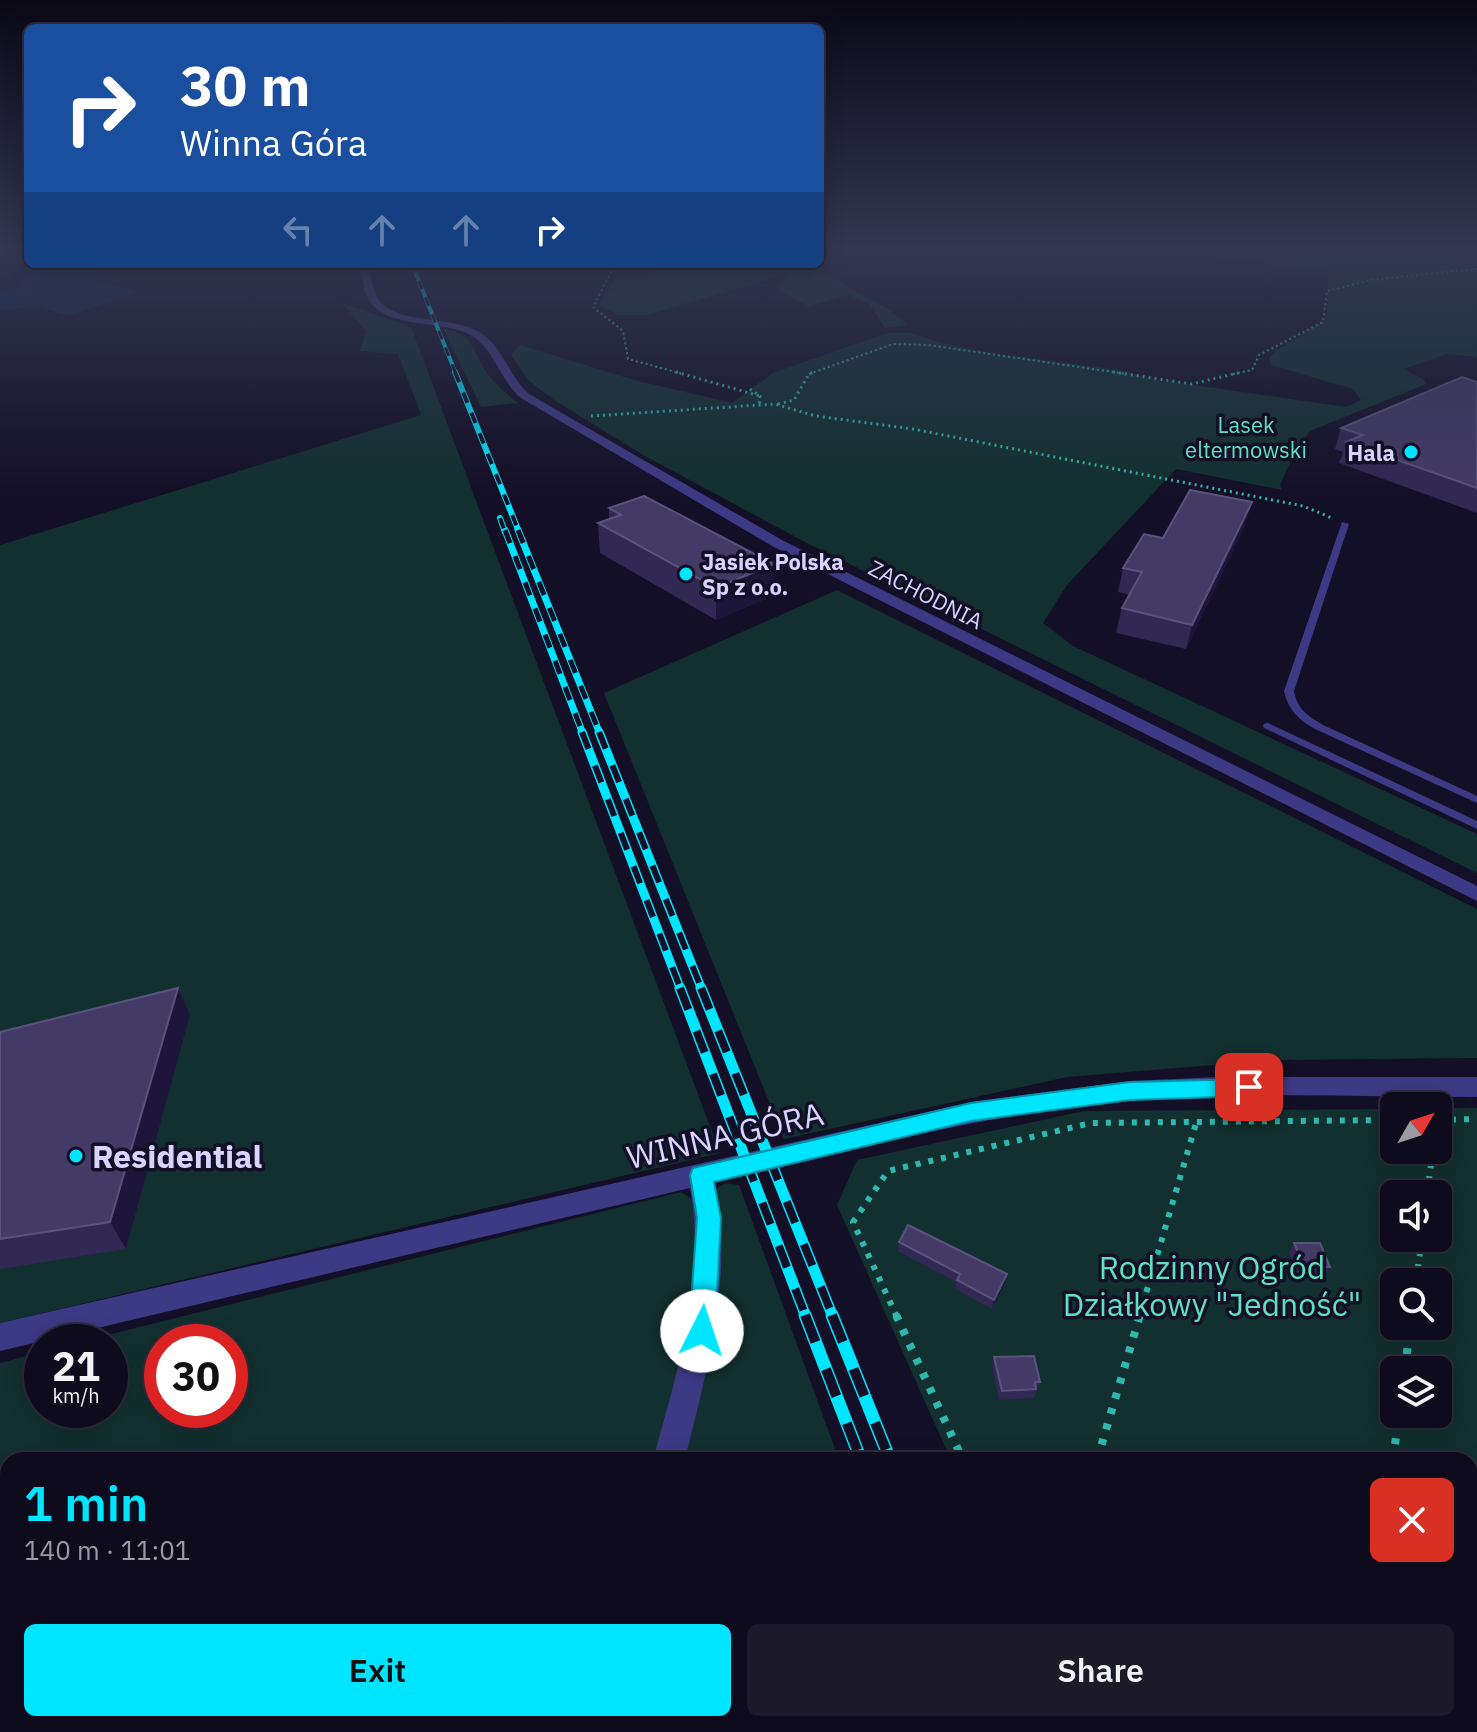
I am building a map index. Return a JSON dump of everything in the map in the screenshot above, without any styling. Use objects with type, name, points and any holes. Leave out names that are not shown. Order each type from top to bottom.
[{"type":"street","name":"ZACHODNIA","points":[[467,330],[478,335],[515,389],[777,543],[1477,894]]},
{"type":"street","name":"WINNA GÓRA","points":[[0,1337],[971,1112],[1130,1091],[1219,1087],[1477,1087]]},
{"type":"street","points":[[671,1452],[702,1331],[709,1218],[701,1175]]},
{"type":"lane","points":[[1345,524],[1289,691],[1290,703],[1303,717],[1319,727],[1477,800]]},
{"type":"lane","points":[[1268,726],[1477,825]]},
{"type":"path","points":[[622,330],[628,359],[760,396]]},
{"type":"path","points":[[776,404],[794,400],[809,374],[893,344],[928,345],[1192,384],[1252,370],[1259,355],[1308,330]]},
{"type":"path","points":[[750,389],[760,396]]},
{"type":"path","points":[[755,406],[760,402],[760,396]]},
{"type":"path","points":[[567,422],[611,413],[775,404],[816,416],[913,429],[1303,506],[1345,524]]},
{"type":"path","points":[[1452,1120],[1477,1119]]},
{"type":"path","points":[[1099,1452],[1197,1120]]},
{"type":"path","points":[[959,1452],[853,1222],[888,1171],[1091,1123],[1380,1120]]},
{"type":"path","points":[[1394,1452],[1397,1428]]},
{"type":"green space","points":[[412,330],[720,1153],[0,1323],[0,545],[421,415],[398,354],[360,351],[366,331]]},
{"type":"green space","points":[[444,330],[459,333],[468,340],[489,376],[518,403],[481,407]]},
{"type":"green space","name":"Lasek eltermowski","points":[[1309,330],[1477,330],[1477,357],[1447,354],[1403,369],[1423,379],[1426,384],[1310,431],[1294,454],[1280,485],[1282,490],[1176,469],[1067,585],[1043,623],[1073,646],[1477,834],[1477,873],[803,541],[643,455],[554,400],[528,380],[511,355],[520,345],[634,380],[732,403],[773,373],[887,333],[911,333],[993,353],[1126,371],[1146,378],[1346,407],[1361,400],[1353,389],[1271,365],[1269,359],[1275,351]]},
{"type":"green space","points":[[837,590],[1477,909],[1477,1058],[1276,1060],[1067,1077],[784,1139],[604,693]]},
{"type":"green space","name":"Rodzinny Ogród Działkowy \"Jedność\"","points":[[1452,1108],[1477,1108],[1477,1452],[947,1452],[837,1205],[857,1160],[1084,1111],[1380,1109],[1380,1164],[1452,1164]]},
{"type":"green space","points":[[726,1183],[739,1185],[836,1452],[680,1452],[715,1189]]},
{"type":"green space","points":[[681,1192],[693,1200],[701,1217],[693,1330],[661,1452],[0,1452],[0,1363],[24,1357],[24,1428],[128,1428],[128,1330],[144,1326],[144,1428],[248,1428],[248,1324],[151,1324]]},
{"type":"building","name":"Hala","points":[[1462,377],[1477,382],[1477,488],[1346,442],[1363,435],[1341,428]]},
{"type":"building","points":[[1190,490],[1252,502],[1192,625],[1122,608],[1142,572],[1123,568],[1144,534],[1163,538]]},
{"type":"building","points":[[644,496],[774,564],[716,588],[598,523],[621,515],[609,508]]},
{"type":"building","name":"Residential","points":[[178,988],[110,1222],[0,1239],[0,1032]]},
{"type":"building","points":[[908,1225],[1007,1274],[994,1300],[957,1280],[960,1274],[899,1242]]},
{"type":"building","points":[[1294,1243],[1320,1243],[1330,1267],[1303,1264]]},
{"type":"building","points":[[1034,1356],[1040,1382],[1035,1382],[1036,1389],[1002,1391],[994,1357]]},
{"type":"railway","points":[[438,330],[456,374]]},
{"type":"railway","points":[[455,372],[519,532]]},
{"type":"railway","points":[[500,518],[505,532]]},
{"type":"railway","points":[[505,530],[583,734]]},
{"type":"railway","points":[[518,530],[600,734]]},
{"type":"railway","points":[[582,732],[681,990]]},
{"type":"railway","points":[[599,732],[702,990]]},
{"type":"railway","points":[[680,988],[806,1317]]},
{"type":"railway","points":[[701,988],[833,1317]]},
{"type":"railway","points":[[805,1315],[858,1452]]},
{"type":"railway","points":[[832,1315],[887,1452]]},
{"type":"place","name":"Hala","points":[[1411,452]]},
{"type":"place","name":"Jasiek Polska Sp z o.o.","points":[[686,574]]},
{"type":"place","name":"Residential","points":[[76,1156]]},
{"type":"route","points":[[702,1331],[709,1218],[701,1175],[971,1112],[1130,1091],[1249,1087]]}]
